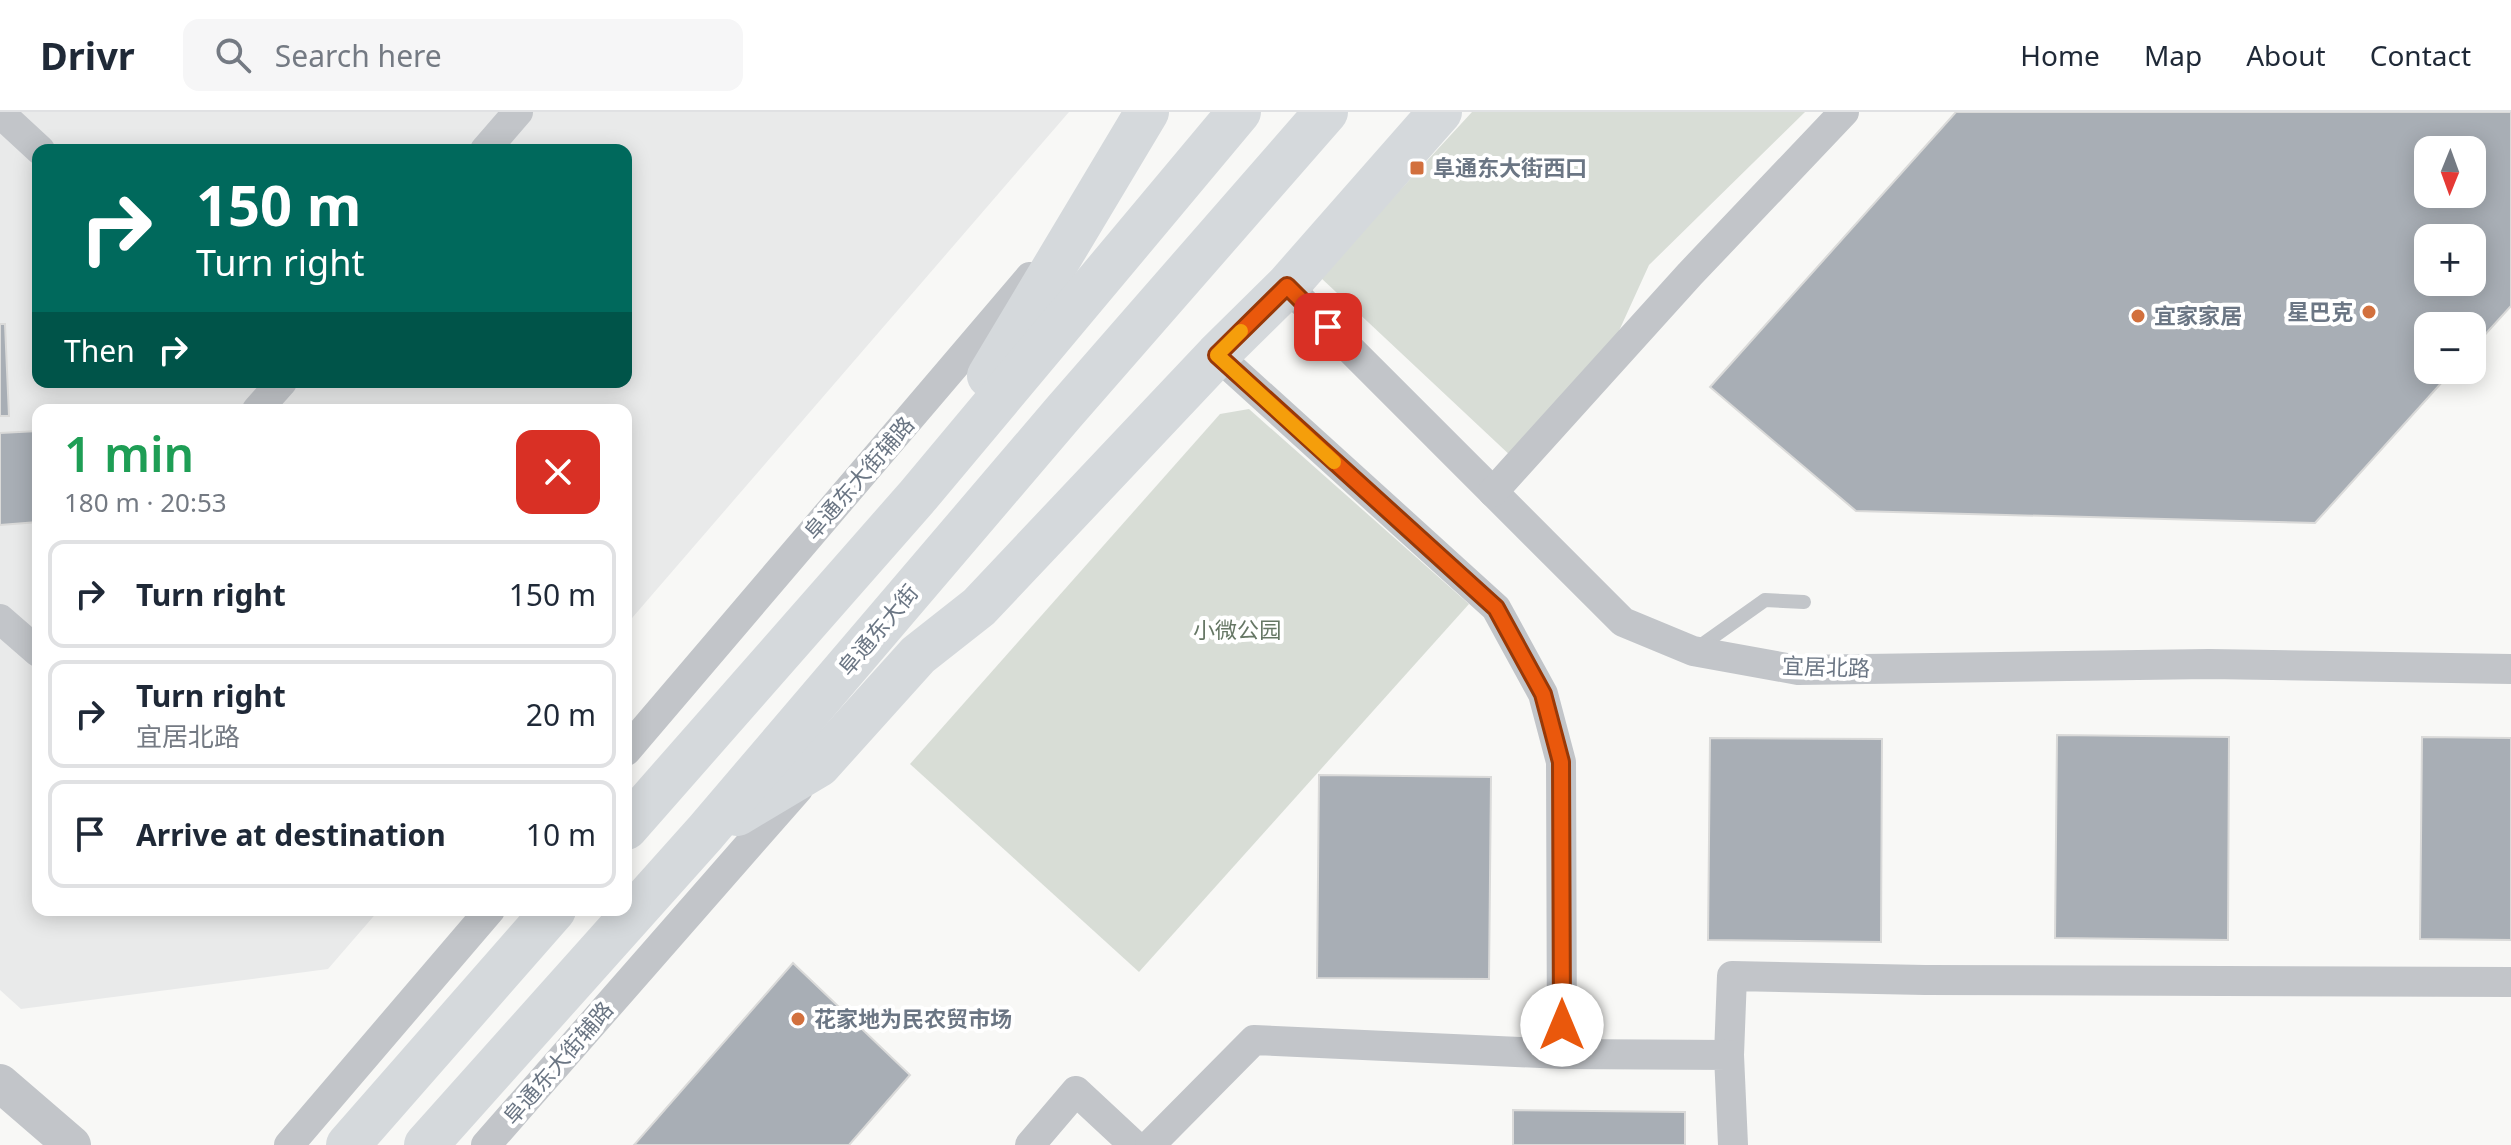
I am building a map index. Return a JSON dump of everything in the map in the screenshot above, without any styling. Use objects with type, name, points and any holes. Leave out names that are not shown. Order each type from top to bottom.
[{"type":"main road","points":[[916,498],[1147,112]]},
{"type":"main road","points":[[632,821],[916,498],[1239,112]]},
{"type":"main road","name":"阜通东大街","points":[[632,915],[1326,112]]},
{"type":"main road","points":[[705,833],[819,765],[918,655],[979,607],[1217,355],[1287,286],[1440,112]]},
{"type":"main road","points":[[348,1145],[549,916]]},
{"type":"main road","name":"阜通东大街","points":[[426,1145],[631,916]]},
{"type":"street","points":[[490,144],[518,112]]},
{"type":"street","points":[[1493,492],[1690,274],[1844,112]]},
{"type":"street","points":[[0,113],[34,144]]},
{"type":"street","name":"阜通东大街辅路","points":[[632,744],[1092,206]]},
{"type":"street","name":"宜居北路","points":[[1287,286],[1623,622],[1693,651],[1798,670],[2209,664],[2511,669]]},
{"type":"street","points":[[1217,355],[1496,608],[1543,694],[1561,762],[1562,1054]]},
{"type":"street","points":[[262,404],[277,388]]},
{"type":"street","points":[[0,619],[32,647]]},
{"type":"street","name":"阜通东大街辅路","points":[[486,1145],[819,765]]},
{"type":"street","points":[[289,1145],[485,916]]},
{"type":"street","points":[[1733,1145],[1729,1055],[1732,976],[1925,980],[2511,982]]},
{"type":"street","points":[[1150,1145],[1254,1040],[1562,1054],[1729,1055]]},
{"type":"street","points":[[0,1083],[72,1145]]},
{"type":"street","points":[[1030,1145],[1076,1091],[1134,1145]]},
{"type":"lane","points":[[1693,651],[1765,600],[1804,602]]},
{"type":"shaded area","points":[[0,112],[1069,112],[632,618],[632,404],[32,404],[32,916],[374,916],[328,969],[21,1009],[0,990]]},
{"type":"green space","points":[[1472,112],[1805,112],[1649,265],[1608,355],[1513,458],[1320,277]]},
{"type":"green space","name":"小微公园","points":[[1249,409],[1469,604],[1139,972],[910,764],[1220,414]]},
{"type":"building","name":"宜家家居","points":[[1956,112],[2511,112],[2511,306],[2486,334],[2486,312],[2414,312],[2414,384],[2440,384],[2315,523],[1856,511],[1710,387]]},
{"type":"building","points":[[0,324],[5,324],[9,416],[0,416]]},
{"type":"building","points":[[32,431],[32,522],[0,525],[0,433]]},
{"type":"building","points":[[2057,735],[2229,737],[2228,940],[2055,938]]},
{"type":"building","points":[[2422,737],[2511,738],[2511,940],[2420,939]]},
{"type":"building","points":[[1710,738],[1882,739],[1881,942],[1708,940]]},
{"type":"building","points":[[1319,775],[1491,777],[1489,979],[1317,978]]},
{"type":"building","name":"花家地为民农贸市场","points":[[793,963],[910,1075],[849,1145],[634,1145]]},
{"type":"building","points":[[1513,1110],[1685,1112],[1685,1145],[1513,1145]]},
{"type":"slow traffic","points":[[1241,331],[1217,355],[1334,462]]},
{"type":"place","name":"阜通东大街西口","points":[[1417,168]]},
{"type":"place","name":"星巴克","points":[[2369,312]]},
{"type":"place","name":"宜家家居","points":[[2138,316]]},
{"type":"place","name":"花家地为民农贸市场","points":[[798,1019]]},
{"type":"route","points":[[1328,327],[1287,286],[1217,355],[1496,608],[1543,694],[1561,762],[1562,1025]]}]
